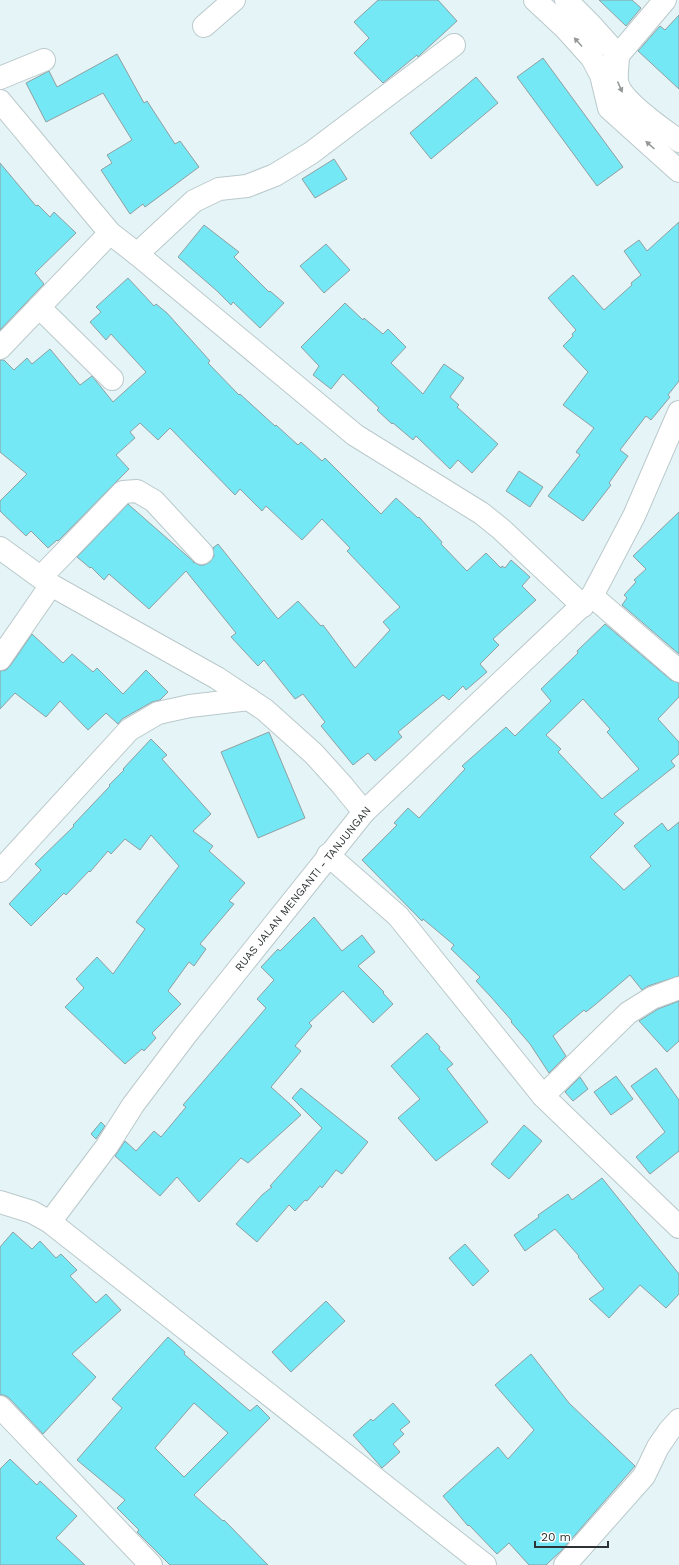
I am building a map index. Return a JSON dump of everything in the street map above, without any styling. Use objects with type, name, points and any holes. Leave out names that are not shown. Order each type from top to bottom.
[{"type":"street","points":[[204,26],[234,0]]},
{"type":"street","points":[[535,0],[581,45],[592,58],[601,75],[609,108],[679,172]]},
{"type":"street","points":[[566,0],[618,55],[617,82],[621,92],[629,102],[679,141]]},
{"type":"street","points":[[601,75],[665,0]]},
{"type":"street","points":[[137,254],[194,201],[219,189],[247,186],[275,176],[310,153],[454,45]]},
{"type":"street","points":[[0,78],[44,60]]},
{"type":"street","points":[[0,101],[110,233],[355,435],[481,514],[502,529],[588,601],[679,671]]},
{"type":"street","points":[[0,348],[110,233]]},
{"type":"street","points":[[39,307],[112,379]]},
{"type":"street","name":"RUAS JALAN MENGANTI - TANJUNGAN","points":[[50,1222],[107,1146],[133,1105],[185,1036],[328,855],[364,812],[588,601],[634,516],[679,412]]},
{"type":"street","points":[[0,659],[46,581],[123,492],[137,492],[154,501],[202,553]]},
{"type":"street","points":[[0,548],[46,581],[217,678],[265,710],[314,754],[364,812]]},
{"type":"street","points":[[0,871],[129,730],[158,713],[190,706],[249,699]]},
{"type":"street","points":[[328,855],[398,916],[543,1096],[679,1227]]},
{"type":"street","points":[[543,1096],[628,1013],[652,998],[679,988]]},
{"type":"street","points":[[0,1202],[32,1212],[50,1222],[486,1565]]},
{"type":"street","points":[[0,1407],[151,1565]]},
{"type":"street","points":[[565,1565],[644,1476],[658,1447],[679,1420]]},
{"type":"building","points":[[378,0],[438,0],[457,21],[418,57],[417,55],[383,83],[354,53],[369,38],[354,22]]},
{"type":"building","points":[[599,0],[632,0],[641,8],[626,26]]},
{"type":"building","points":[[679,15],[679,89],[638,51],[660,26],[665,30]]},
{"type":"building","points":[[117,54],[144,103],[147,101],[175,144],[180,141],[199,167],[145,207],[143,204],[130,214],[101,170],[112,163],[107,155],[132,140],[103,93],[46,122],[26,83],[49,71],[57,87]]},
{"type":"building","points":[[543,58],[623,167],[597,186],[517,77]]},
{"type":"building","points":[[476,77],[498,103],[431,159],[410,133]]},
{"type":"building","points":[[334,159],[347,179],[315,198],[302,179]]},
{"type":"building","points":[[0,163],[36,206],[38,205],[50,217],[54,212],[76,233],[35,273],[44,284],[0,330]]},
{"type":"building","points":[[679,222],[679,381],[668,395],[670,397],[651,420],[646,416],[620,450],[628,456],[609,483],[611,485],[583,521],[548,496],[580,455],[576,452],[594,428],[563,405],[588,372],[563,346],[573,336],[572,334],[576,330],[548,298],[573,275],[604,310],[641,275],[624,251],[639,240],[647,251]]},
{"type":"building","points":[[204,225],[239,252],[234,257],[269,292],[270,291],[284,303],[260,328],[233,302],[231,305],[178,257]]},
{"type":"building","points":[[326,244],[350,270],[324,293],[300,266]]},
{"type":"building","points":[[128,278],[154,306],[156,304],[167,313],[210,361],[208,363],[239,395],[240,394],[298,445],[301,442],[322,461],[325,458],[381,514],[396,498],[418,518],[419,517],[442,542],[441,544],[467,571],[486,553],[501,568],[502,566],[505,568],[511,560],[530,577],[522,586],[536,600],[493,639],[499,645],[480,664],[487,672],[466,690],[463,686],[449,700],[443,695],[398,732],[402,737],[375,761],[368,753],[353,765],[321,726],[325,722],[303,694],[295,699],[264,660],[258,666],[231,637],[236,633],[186,571],[149,609],[109,574],[104,580],[91,567],[90,568],[77,557],[128,504],[199,565],[204,565],[210,562],[214,556],[213,548],[218,544],[278,619],[298,601],[321,626],[323,625],[355,668],[390,630],[383,622],[400,607],[347,551],[350,548],[322,519],[302,540],[266,506],[262,511],[240,489],[235,495],[170,428],[158,440],[140,423],[130,432],[135,438],[116,455],[129,469],[58,541],[57,540],[48,548],[31,531],[26,536],[0,511],[0,501],[27,474],[0,452],[0,360],[4,360],[14,370],[27,358],[32,364],[50,349],[80,385],[92,376],[113,402],[146,372],[111,334],[106,340],[90,322],[101,312],[96,307]]},
{"type":"building","points":[[345,303],[363,320],[364,318],[383,334],[388,329],[406,347],[391,363],[423,394],[444,364],[464,378],[450,397],[459,405],[457,407],[498,444],[472,473],[458,460],[450,469],[416,436],[413,440],[393,423],[392,424],[377,410],[379,408],[343,374],[331,389],[313,375],[319,366],[301,347]]},
{"type":"building","points":[[519,471],[543,487],[530,507],[506,491]]},
{"type":"building","points":[[679,512],[679,654],[622,605],[627,598],[624,595],[636,582],[634,580],[646,569],[633,556]]},
{"type":"building","points":[[605,624],[671,680],[679,683],[679,697],[658,719],[679,742],[679,754],[671,761],[675,766],[614,814],[624,823],[590,857],[624,890],[651,866],[634,846],[662,823],[668,831],[679,822],[679,976],[648,986],[642,990],[630,975],[586,1012],[584,1010],[553,1036],[566,1056],[549,1073],[530,1044],[511,1022],[512,1021],[476,981],[480,977],[451,949],[454,945],[423,919],[422,921],[362,860],[397,825],[394,823],[408,808],[419,818],[465,769],[462,766],[506,727],[515,736],[551,701],[541,689],[578,653],[577,651]],"holes":[[[583,699],[610,729],[607,732],[639,769],[602,799],[558,752],[561,749],[546,735]]]},
{"type":"building","points":[[32,634],[63,663],[72,654],[93,672],[97,668],[123,694],[146,670],[168,692],[160,700],[152,702],[122,719],[118,724],[106,713],[88,730],[60,701],[46,717],[15,693],[0,709],[0,671],[6,670],[10,666]]},
{"type":"building","points":[[269,732],[305,818],[258,838],[221,752]]},
{"type":"building","points":[[151,739],[167,755],[162,759],[211,814],[193,831],[213,846],[209,851],[245,883],[229,901],[234,904],[200,944],[206,949],[194,966],[189,962],[168,991],[181,1004],[152,1033],[156,1038],[144,1051],[142,1049],[125,1064],[65,1007],[84,988],[76,979],[97,957],[113,974],[145,929],[136,922],[179,866],[151,835],[140,850],[125,839],[111,854],[108,851],[90,872],[89,871],[66,895],[64,893],[31,926],[9,904],[41,870],[35,864],[74,826],[73,825],[110,786],[109,785]]},
{"type":"building","points":[[314,917],[342,951],[362,935],[375,952],[358,966],[384,992],[383,993],[393,1004],[373,1023],[343,991],[309,1023],[312,1026],[295,1046],[301,1051],[271,1087],[301,1115],[248,1163],[241,1158],[199,1202],[177,1177],[160,1196],[115,1156],[125,1141],[136,1151],[154,1131],[161,1137],[186,1107],[183,1105],[266,1008],[257,999],[274,980],[261,967],[278,949],[280,951]]},
{"type":"building","points":[[679,1001],[679,1041],[667,1052],[639,1021],[658,1009]]},
{"type":"building","points":[[427,1033],[453,1064],[447,1069],[488,1122],[436,1161],[398,1118],[420,1099],[391,1066]]},
{"type":"building","points":[[656,1068],[679,1100],[679,1151],[650,1174],[636,1157],[665,1132],[631,1086]]},
{"type":"building","points":[[616,1076],[633,1099],[611,1115],[594,1092]]},
{"type":"building","points":[[580,1077],[588,1089],[573,1101],[565,1092]]},
{"type":"building","points":[[301,1088],[368,1142],[342,1174],[336,1170],[322,1188],[320,1186],[307,1201],[305,1200],[295,1211],[289,1205],[257,1242],[236,1224],[262,1195],[272,1187],[270,1186],[322,1128],[292,1098]]},
{"type":"building","points":[[101,1122],[105,1126],[96,1139],[91,1134]]},
{"type":"building","points":[[524,1125],[542,1141],[509,1179],[491,1164]]},
{"type":"building","points":[[602,1178],[679,1274],[679,1294],[666,1308],[640,1285],[609,1318],[589,1299],[604,1289],[578,1257],[579,1256],[555,1229],[525,1251],[514,1235],[539,1217],[538,1215],[568,1194],[572,1200]]},
{"type":"building","points":[[13,1232],[32,1249],[40,1241],[56,1258],[61,1254],[77,1270],[70,1276],[96,1303],[106,1294],[121,1310],[72,1354],[96,1377],[43,1434],[9,1398],[4,1395],[0,1395],[0,1247]]},
{"type":"building","points":[[465,1244],[489,1271],[473,1286],[449,1258]]},
{"type":"building","points":[[326,1301],[345,1321],[291,1372],[272,1352]]},
{"type":"building","points":[[168,1337],[185,1352],[184,1354],[250,1411],[257,1405],[270,1418],[194,1495],[223,1521],[224,1520],[268,1565],[170,1565],[137,1532],[139,1530],[117,1508],[125,1500],[77,1460],[122,1408],[112,1399]],"holes":[[[194,1403],[228,1433],[184,1477],[155,1448]]]},
{"type":"building","points":[[531,1354],[569,1403],[635,1466],[562,1550],[546,1565],[529,1565],[509,1543],[497,1554],[469,1525],[468,1526],[443,1496],[498,1447],[508,1459],[534,1430],[495,1385]]},
{"type":"building","points":[[393,1403],[410,1422],[400,1430],[404,1434],[393,1444],[400,1452],[382,1468],[353,1435],[371,1419],[373,1421]]},
{"type":"building","points":[[10,1459],[37,1485],[40,1481],[77,1516],[56,1538],[85,1565],[0,1565],[0,1469]]}]
